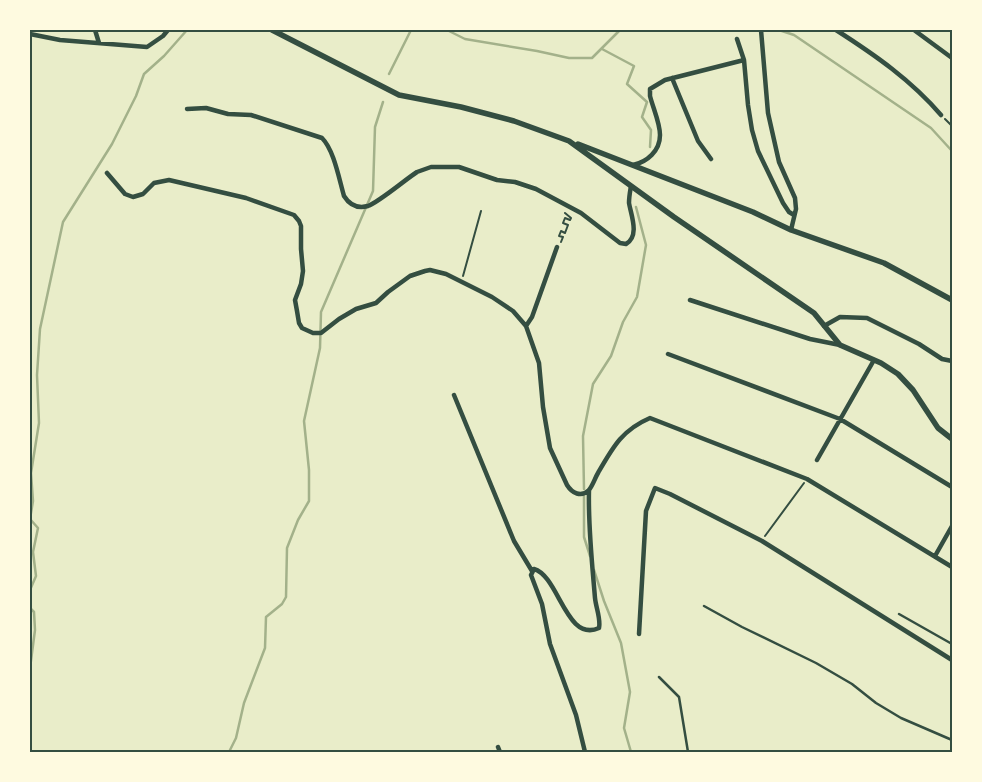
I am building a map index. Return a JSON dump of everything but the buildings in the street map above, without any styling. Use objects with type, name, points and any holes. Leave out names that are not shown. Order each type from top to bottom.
[{"type":"street","points":[[95,30],[99,43]]},
{"type":"street","points":[[30,34],[60,40],[147,47],[163,36],[168,30]]},
{"type":"street","points":[[272,30],[399,95],[461,107],[514,121],[569,141],[753,212],[791,230],[884,263],[952,300]]},
{"type":"street","points":[[761,30],[768,113],[779,162],[795,198],[796,209],[791,230]]},
{"type":"street","points":[[836,30],[903,77],[941,115]]},
{"type":"street","points":[[914,30],[952,58]]},
{"type":"street","points":[[737,39],[744,60],[748,105],[758,151],[783,204],[794,215]]},
{"type":"street","points":[[633,165],[642,163],[651,157],[660,135],[650,89],[656,84],[672,78],[744,60]]},
{"type":"street","points":[[672,78],[698,141],[711,159]]},
{"type":"street","points":[[186,109],[206,108],[228,114],[251,115],[322,138],[326,142],[344,196],[347,201],[359,206],[372,204],[413,174],[424,169],[459,167],[497,180],[515,182],[536,189],[581,213],[620,244],[626,244],[632,239],[634,232],[629,202],[631,186]]},
{"type":"street","points":[[569,141],[814,313],[840,345]]},
{"type":"street","points":[[107,173],[125,194],[133,197],[143,194],[154,184],[169,180],[246,198],[294,215],[300,221],[301,226],[303,271],[295,304],[299,323],[306,330],[313,333],[321,333],[356,309],[376,303],[388,292],[416,273],[430,270],[438,271],[492,297],[513,311],[526,326],[539,363],[542,407],[550,448],[570,490],[575,494],[589,490]]},
{"type":"street","points":[[526,326],[532,316],[557,247]]},
{"type":"street","points":[[690,300],[810,339],[840,345],[874,360],[898,374],[912,390],[938,428],[952,439]]},
{"type":"street","points":[[824,326],[840,317],[867,318],[919,344],[942,360],[952,361]]},
{"type":"street","points":[[668,354],[840,418],[952,487]]},
{"type":"street","points":[[817,460],[874,360]]},
{"type":"street","points":[[454,395],[514,541],[532,571],[531,575],[542,604],[550,644],[576,715],[585,752]]},
{"type":"street","points":[[532,571],[540,572],[551,585],[577,625],[588,631],[599,628],[591,546],[589,490],[617,441],[625,432],[650,418],[807,479],[952,566]]},
{"type":"street","points":[[640,634],[646,511],[655,488],[762,541],[952,660]]},
{"type":"street","points":[[935,556],[952,526]]},
{"type":"lane","points":[[704,606],[816,663],[852,684],[876,703],[901,718],[952,740]]},
{"type":"lane","points":[[899,614],[952,644]]},
{"type":"lane","points":[[659,677],[679,697],[688,752]]},
{"type":"path","points":[[941,115],[952,126]]},
{"type":"path","points":[[462,282],[481,211]]},
{"type":"path","points":[[557,247],[557,241],[561,242],[563,237],[559,236],[561,231],[565,233],[568,225],[563,223],[565,218],[570,220],[571,218],[564,212]]},
{"type":"path","points":[[762,541],[807,479]]},
{"type":"waterway","points":[[30,590],[36,576],[33,552],[38,528],[30,519],[33,501],[31,473],[39,423],[37,375],[40,329],[63,222],[112,144],[136,96],[144,74],[164,56],[187,30]]},
{"type":"waterway","points":[[389,74],[411,30]]},
{"type":"waterway","points":[[447,30],[465,39],[569,58],[592,58],[620,30]]},
{"type":"waterway","points":[[779,30],[794,35],[931,128],[952,151]]},
{"type":"waterway","points":[[602,49],[634,66],[627,84],[647,102],[642,117],[651,130],[650,147]]},
{"type":"waterway","points":[[229,752],[236,738],[244,703],[265,648],[266,617],[282,604],[286,597],[287,548],[298,520],[309,501],[309,470],[304,421],[320,348],[321,312],[373,191],[375,127],[383,102]]},
{"type":"waterway","points":[[584,489],[583,436],[593,384],[611,356],[623,322],[637,297],[646,245],[636,207]]},
{"type":"waterway","points":[[584,495],[584,537],[590,556]]},
{"type":"waterway","points":[[594,570],[621,643],[630,692],[624,728],[631,752]]},
{"type":"waterway","points":[[30,608],[34,612],[35,630],[30,668]]}]
